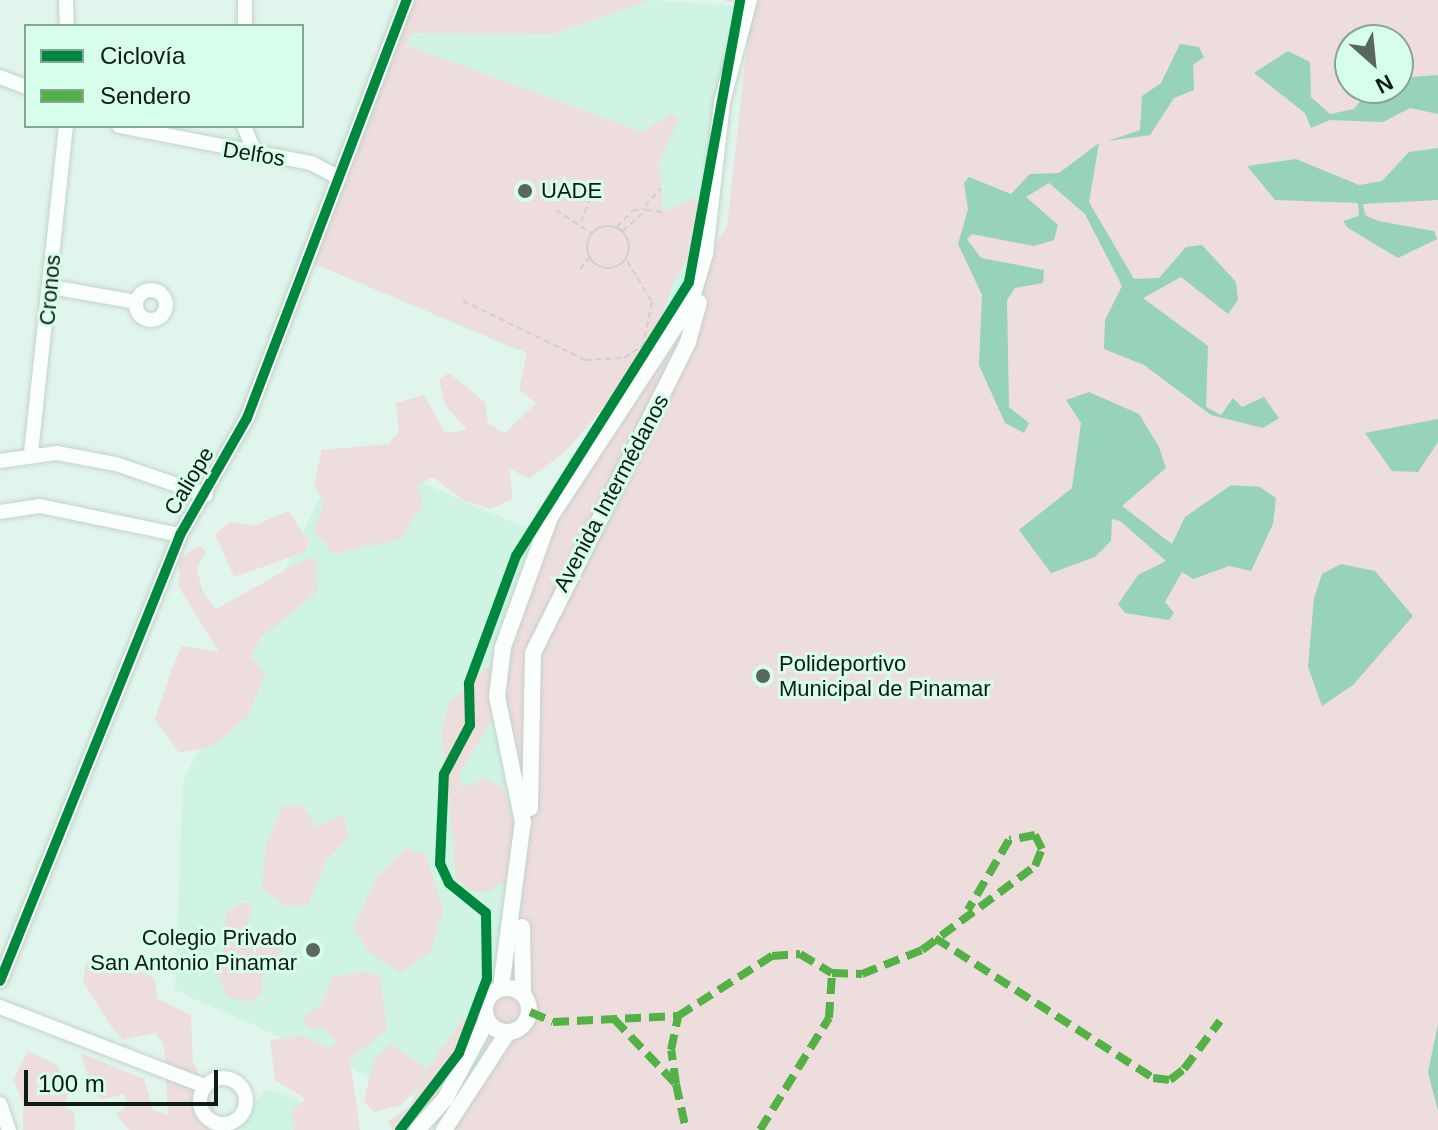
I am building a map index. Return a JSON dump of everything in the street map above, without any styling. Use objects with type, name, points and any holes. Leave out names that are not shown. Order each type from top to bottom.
[{"type":"main road","name":"Avenida Intermédanos","points":[[501,988],[523,822],[497,697],[503,647],[550,517],[690,304],[705,254],[722,102],[751,0]]},
{"type":"main road","name":"Avenida Intermédanos","points":[[523,993],[533,653],[688,342],[709,255],[727,103],[751,0]]},
{"type":"main road","points":[[417,1130],[445,1099],[487,1020],[488,997],[501,988],[523,993],[527,1020],[508,1032],[444,1130]]},
{"type":"main road","points":[[487,1020],[508,1032]]},
{"type":"street","points":[[66,0],[67,24]]},
{"type":"street","points":[[245,0],[245,24]]},
{"type":"street","name":"Caliope","points":[[0,981],[180,535],[206,495],[247,418],[407,0]]},
{"type":"street","points":[[0,77],[24,86]]},
{"type":"street","name":"Cronos","points":[[31,453],[66,128]]},
{"type":"street","name":"Delfos","points":[[128,128],[222,149],[311,163],[339,178]]},
{"type":"street","points":[[222,149],[241,128]]},
{"type":"street","points":[[244,128],[256,155]]},
{"type":"street","points":[[51,287],[136,302]]},
{"type":"street","points":[[0,461],[31,453],[116,464],[206,495]]},
{"type":"street","points":[[0,512],[40,506],[180,535]]},
{"type":"street","points":[[0,1007],[205,1086],[225,1078],[243,1089],[244,1112],[222,1127],[201,1108],[205,1086]]},
{"type":"street","points":[[0,1104],[9,1130]]},
{"type":"path","points":[[617,227],[623,231],[633,230],[661,188]]},
{"type":"path","points":[[580,223],[593,190]]},
{"type":"path","points":[[592,233],[617,227],[645,209],[663,212]]},
{"type":"path","points":[[556,210],[592,233]]},
{"type":"path","points":[[623,231],[626,260],[652,302],[646,348],[634,372]]},
{"type":"path","points":[[580,269],[589,257],[592,233]]},
{"type":"path","points":[[589,257],[609,268],[626,260]]},
{"type":"path","points":[[463,301],[585,360],[624,358],[658,339]]},
{"type":"shaded area","points":[[410,0],[649,0],[554,34],[412,33],[406,45],[642,132],[672,113],[679,119],[659,161],[663,212],[694,197],[706,214],[692,233],[700,239],[671,287],[653,350],[698,306],[709,255],[727,227],[751,8],[723,0],[1438,0],[1438,1130],[444,1130],[472,1088],[491,1025],[485,1005],[519,928],[527,834],[498,709],[459,774],[461,787],[487,779],[504,789],[515,827],[509,879],[488,892],[470,891],[456,878],[442,733],[449,703],[498,658],[527,568],[648,357],[565,452],[529,479],[509,468],[513,499],[490,509],[463,500],[433,477],[418,484],[422,505],[401,539],[333,554],[314,531],[324,502],[314,484],[322,450],[388,444],[399,432],[396,403],[424,395],[445,433],[467,430],[445,405],[439,380],[449,373],[485,402],[488,423],[504,434],[536,403],[519,389],[527,353],[308,261]]},
{"type":"shaded area","name":"UADE","points":[[649,0],[751,7],[727,103],[708,261],[652,353],[663,324],[517,350],[308,261],[397,26],[554,34]]},
{"type":"shaded area","points":[[1180,44],[1199,47],[1204,57],[1193,65],[1194,90],[1174,98],[1150,135],[1108,141],[1140,130],[1142,96],[1161,83]]},
{"type":"shaded area","points":[[1288,51],[1310,62],[1311,97],[1330,114],[1354,109],[1358,104],[1414,104],[1414,77],[1438,75],[1438,114],[1410,108],[1383,122],[1330,120],[1311,128],[1305,113],[1254,73]]},
{"type":"shaded area","points":[[1099,143],[1089,202],[1134,279],[1159,278],[1186,247],[1202,245],[1236,282],[1238,300],[1228,314],[1181,277],[1143,298],[1208,346],[1206,407],[1221,415],[1233,398],[1242,407],[1264,397],[1279,418],[1263,428],[1211,415],[1144,365],[1104,349],[1105,320],[1122,286],[1085,214],[1049,183],[1026,197],[1058,225],[1054,240],[1034,246],[972,234],[967,239],[981,258],[1044,270],[1043,283],[1015,288],[1007,300],[1009,407],[1029,423],[1024,433],[1005,423],[979,365],[982,295],[958,244],[968,209],[964,183],[969,177],[1011,194],[1030,174],[1059,173]]},
{"type":"shaded area","points":[[1438,148],[1438,200],[1363,204],[1365,215],[1378,221],[1434,231],[1437,239],[1398,258],[1348,228],[1343,221],[1359,216],[1358,203],[1275,200],[1247,166],[1296,159],[1359,185],[1382,181],[1409,152]]},
{"type":"shaded area","points":[[1089,392],[1139,414],[1159,447],[1166,468],[1122,506],[1172,544],[1185,517],[1231,485],[1260,487],[1276,498],[1273,524],[1251,571],[1229,566],[1193,579],[1182,572],[1165,602],[1174,613],[1169,620],[1125,613],[1118,604],[1138,575],[1166,561],[1120,521],[1112,519],[1111,541],[1095,557],[1051,573],[1019,530],[1072,488],[1081,423],[1066,400]]},
{"type":"shaded area","points":[[1438,419],[1438,442],[1418,472],[1392,471],[1365,433]]},
{"type":"shaded area","points":[[343,449],[541,534],[501,988],[488,997],[488,1060],[454,1115],[175,990],[183,781]]},
{"type":"shaded area","points":[[288,511],[309,542],[305,552],[234,577],[215,534],[231,522],[254,526]]},
{"type":"shaded area","points":[[199,546],[206,551],[197,568],[202,590],[215,610],[307,558],[316,561],[317,592],[261,637],[251,657],[265,673],[248,717],[213,746],[179,753],[155,719],[172,669],[182,646],[219,652],[179,587],[180,558]]},
{"type":"shaded area","points":[[1341,564],[1375,571],[1413,616],[1353,685],[1322,706],[1308,667],[1314,598],[1322,574]]},
{"type":"shaded area","points":[[302,805],[317,827],[343,815],[349,837],[326,861],[308,904],[287,907],[262,889],[266,843],[283,806]]},
{"type":"shaded area","points":[[406,848],[425,854],[443,909],[432,950],[402,973],[368,952],[353,927],[377,877]]},
{"type":"shaded area","points":[[240,903],[252,904],[246,927],[253,940],[277,935],[284,948],[262,979],[261,995],[249,1002],[229,998],[211,964],[223,952],[226,913]]},
{"type":"shaded area","points":[[96,957],[134,966],[154,979],[158,999],[191,1015],[193,1062],[215,1109],[208,1130],[129,1130],[116,1114],[128,1105],[124,1094],[101,1100],[93,1091],[81,1053],[144,1079],[153,1110],[168,1115],[164,1044],[155,1033],[123,1040],[111,1026],[83,981],[86,964]]},
{"type":"shaded area","points":[[364,972],[380,975],[387,1029],[350,1060],[360,1130],[294,1130],[291,1112],[306,1099],[275,1080],[270,1040],[303,1036],[329,1048],[336,1043],[326,1030],[306,1028],[304,1018],[322,1003],[332,977]]},
{"type":"shaded area","points":[[464,1018],[473,1023],[444,1090],[404,1130],[392,1130],[388,1121],[409,1107],[421,1085],[401,1105],[374,1112],[364,1101],[374,1059],[391,1044],[427,1069]]},
{"type":"shaded area","points":[[1438,1024],[1438,1111],[1428,1072]]},
{"type":"shaded area","points":[[28,1051],[57,1065],[71,1089],[63,1106],[74,1112],[75,1130],[23,1130],[23,1101],[13,1080]]},
{"type":"shaded area","points":[[268,1089],[299,1100],[303,1130],[224,1130]]},
{"type":"marked path","points":[[530,1012],[553,1022],[678,1016],[772,956],[800,954],[832,973],[862,974],[922,950],[1035,866],[1042,849],[1035,835],[1009,840],[968,910]]},
{"type":"marked path","points":[[935,938],[1153,1078],[1170,1080],[1184,1069],[1220,1021]]},
{"type":"marked path","points":[[760,1130],[829,1018],[832,973]]},
{"type":"marked path","points":[[676,1084],[671,1050],[678,1016]]},
{"type":"marked path","points":[[614,1019],[676,1084],[686,1130]]},
{"type":"cycle path","points":[[0,981],[180,535],[247,418],[407,0]]},
{"type":"cycle path","points":[[400,1130],[459,1053],[487,979],[486,913],[449,883],[440,864],[444,774],[470,725],[469,683],[516,556],[689,282],[740,0]]},
{"type":"place","name":"UADE","points":[[525,191]]},
{"type":"place","name":"Polideportivo Municipal de Pinamar","points":[[763,676]]},
{"type":"place","name":"Colegio Privado San Antonio Pinamar","points":[[313,950]]}]
